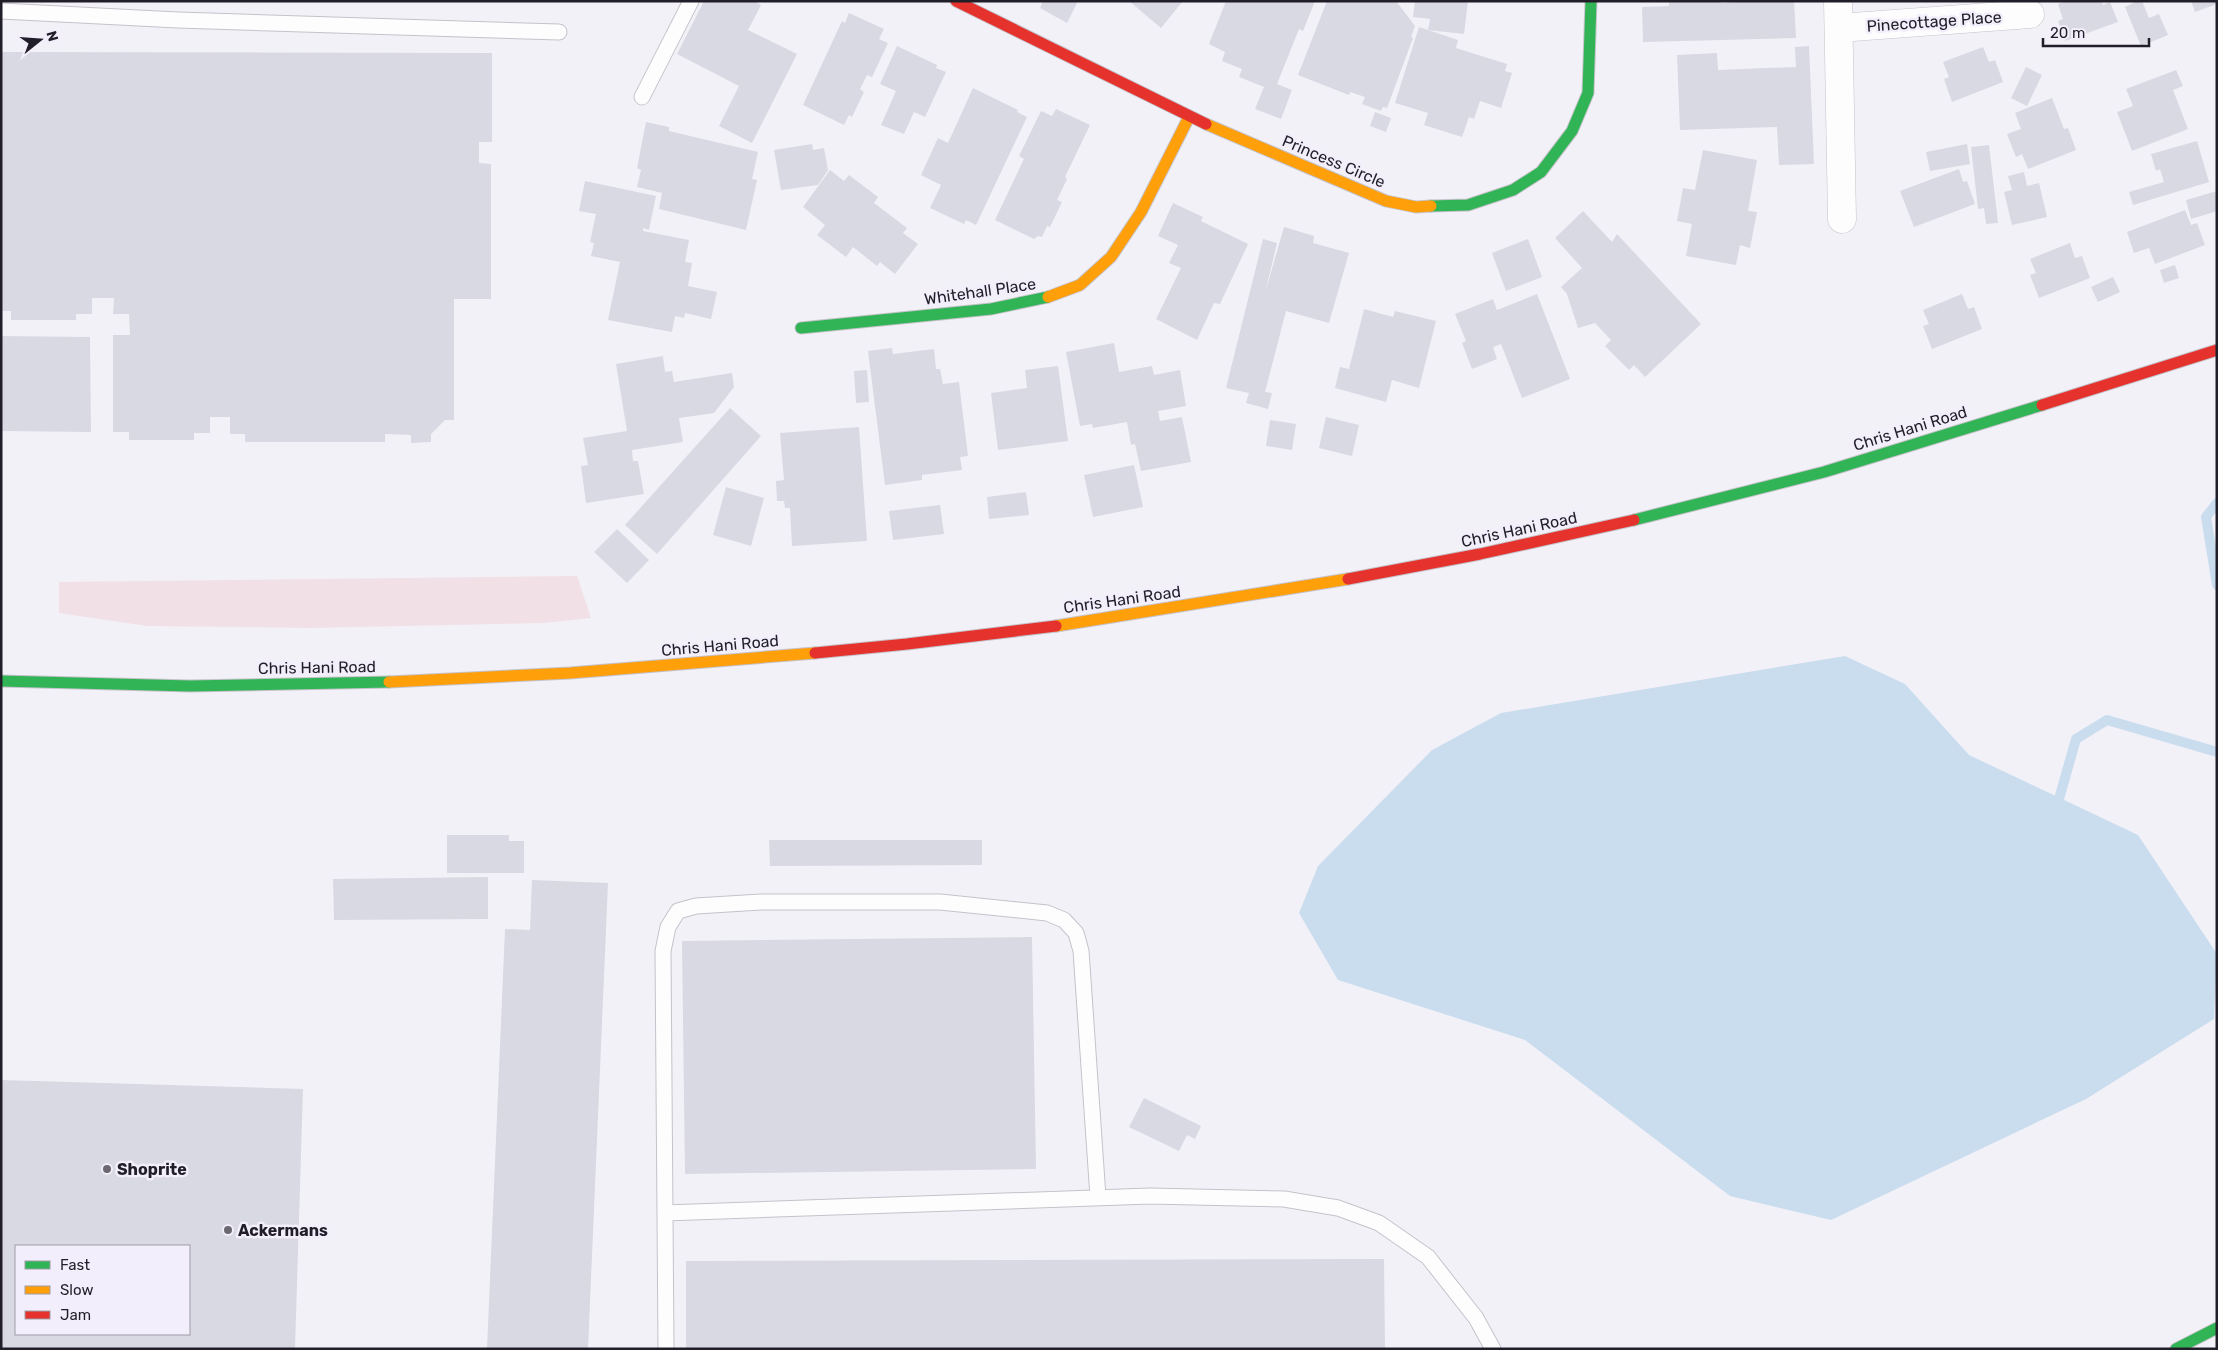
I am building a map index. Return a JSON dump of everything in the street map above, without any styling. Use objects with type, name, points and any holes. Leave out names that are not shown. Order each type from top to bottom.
[{"type":"main road","name":"Princess Circle","points":[[956,1],[1188,118],[1386,201],[1416,207],[1468,205],[1513,190],[1541,172],[1572,131],[1588,93],[1591,1]]},
{"type":"main road","name":"Whitehall Place","points":[[801,328],[991,309],[1041,300],[1080,285],[1111,257],[1141,212],[1188,118]]},
{"type":"main road","name":"Chris Hani Road","points":[[1,682],[66,685],[276,684],[439,680],[636,669],[922,643],[1099,620],[1406,570],[1635,520],[1808,476],[2217,350]]},
{"type":"main road","points":[[2176,1349],[2217,1328]]},
{"type":"street","name":"Pinecottage Place","points":[[1842,219],[1838,14],[2030,14]]},
{"type":"lane","points":[[642,97],[691,1]]},
{"type":"lane","points":[[1,10],[94,8],[178,20],[559,32]]},
{"type":"lane","points":[[666,1349],[663,951],[668,927],[678,911],[696,906],[761,902],[940,902],[1047,913],[1064,920],[1076,933],[1081,951],[1098,1197]]},
{"type":"lane","points":[[665,1213],[1098,1197],[1150,1196],[1284,1199],[1338,1208],[1379,1223],[1428,1257],[1476,1318],[1494,1349]]},
{"type":"shaded area","points":[[577,576],[591,618],[544,623],[310,628],[147,626],[59,613],[59,582]]},
{"type":"water","points":[[1845,656],[1905,684],[1969,755],[2138,835],[2217,954],[2214,1019],[2086,1099],[1831,1220],[1730,1196],[1525,1040],[1338,980],[1299,913],[1318,866],[1432,750],[1501,713]]},
{"type":"building","points":[[704,1],[754,1],[761,5],[748,30],[797,54],[752,143],[719,126],[739,86],[677,54]]},
{"type":"building","points":[[1043,1],[1078,1],[1067,23],[1040,8]]},
{"type":"building","points":[[1129,1],[1183,1],[1161,28]]},
{"type":"building","points":[[1226,1],[1315,1],[1303,31],[1299,29],[1277,84],[1292,90],[1281,119],[1255,109],[1264,87],[1239,77],[1242,69],[1222,61],[1225,52],[1209,44]]},
{"type":"building","points":[[1327,1],[1396,1],[1415,26],[1411,37],[1413,38],[1387,108],[1383,107],[1381,111],[1362,104],[1365,97],[1350,92],[1349,95],[1298,75]]},
{"type":"building","points":[[1415,1],[1468,1],[1464,34],[1428,30],[1430,19],[1413,17]]},
{"type":"building","points":[[1669,1],[1721,1],[1721,3],[1729,3],[1728,1],[1794,1],[1796,38],[1643,42],[1642,7],[1669,6]]},
{"type":"building","points":[[2065,1],[2102,1],[2103,5],[2110,2],[2118,22],[2065,41],[2058,21],[2063,19],[2058,4]]},
{"type":"building","points":[[2137,1],[2142,1],[2149,18],[2159,14],[2168,35],[2141,46],[2125,7]]},
{"type":"building","points":[[2191,1],[2217,1],[2217,4],[2195,12]]},
{"type":"building","points":[[849,13],[884,29],[879,39],[888,43],[872,77],[867,75],[860,89],[864,92],[852,117],[849,115],[844,125],[803,105],[842,21],[845,23]]},
{"type":"building","points":[[1419,27],[1458,40],[1456,48],[1507,64],[1505,71],[1512,73],[1501,108],[1480,101],[1474,119],[1469,117],[1462,137],[1424,125],[1428,113],[1395,103]]},
{"type":"building","points":[[897,46],[937,65],[936,68],[946,72],[925,117],[914,112],[904,134],[881,125],[896,91],[880,84]]},
{"type":"building","points":[[1809,46],[1814,164],[1779,165],[1777,127],[1680,130],[1677,55],[1717,53],[1718,70],[1796,67],[1795,47]]},
{"type":"building","points":[[1983,47],[1989,62],[1995,60],[2003,82],[1952,102],[1944,79],[1949,77],[1943,62]]},
{"type":"building","points":[[1,52],[492,53],[492,142],[479,142],[479,163],[491,164],[491,299],[454,299],[454,420],[445,420],[431,434],[431,442],[411,443],[411,435],[385,434],[385,442],[245,442],[245,434],[230,434],[230,417],[210,417],[210,433],[194,433],[194,440],[129,440],[129,432],[113,432],[113,335],[130,335],[129,314],[113,314],[114,298],[92,298],[92,314],[76,314],[76,320],[11,320],[11,311],[1,311]]},
{"type":"building","points":[[2026,67],[2042,75],[2027,106],[2011,98]]},
{"type":"building","points":[[2176,70],[2183,86],[2173,90],[2188,129],[2132,151],[2117,112],[2133,106],[2126,89]]},
{"type":"building","points":[[973,88],[1018,110],[1017,112],[1027,117],[976,225],[966,220],[964,224],[930,208],[941,185],[921,175],[938,138],[948,143]]},
{"type":"building","points":[[2052,98],[2064,129],[2068,128],[2076,150],[2028,169],[2022,154],[2016,157],[2007,134],[2021,129],[2015,113]]},
{"type":"building","points":[[1056,109],[1090,125],[1065,177],[1067,179],[1057,200],[1062,202],[1050,227],[1047,226],[1042,237],[1038,236],[1034,239],[995,220],[1024,159],[1019,156],[1041,111],[1052,116]]},
{"type":"building","points":[[1375,112],[1391,118],[1386,132],[1370,126]]},
{"type":"building","points":[[646,122],[669,127],[669,131],[758,152],[752,179],[757,180],[746,230],[659,209],[662,193],[637,187],[641,170],[637,168]]},
{"type":"building","points":[[2197,141],[2209,182],[2133,205],[2129,192],[2164,182],[2160,169],[2156,171],[2151,154]]},
{"type":"building","points":[[812,144],[813,150],[824,148],[828,170],[818,185],[781,190],[774,150]]},
{"type":"building","points":[[1967,144],[1970,164],[1930,171],[1926,152]]},
{"type":"building","points":[[1989,145],[1998,223],[1986,224],[1984,208],[1978,209],[1971,147]]},
{"type":"building","points":[[1703,150],[1757,160],[1748,211],[1757,212],[1750,248],[1740,245],[1736,265],[1686,256],[1692,224],[1677,221],[1683,188],[1695,190]]},
{"type":"building","points":[[1959,169],[1963,182],[1967,181],[1975,204],[1914,227],[1900,191]]},
{"type":"building","points":[[830,170],[844,181],[849,175],[878,197],[874,203],[907,228],[903,233],[918,244],[895,274],[880,262],[877,266],[853,247],[846,257],[817,235],[825,225],[803,207]]},
{"type":"building","points":[[2024,172],[2027,186],[2039,183],[2047,217],[2012,225],[2004,192],[2012,190],[2008,176]]},
{"type":"building","points":[[585,181],[656,196],[649,230],[643,228],[643,231],[689,240],[685,262],[692,263],[688,286],[717,292],[711,319],[685,313],[684,318],[675,316],[672,332],[608,320],[620,262],[591,256],[594,243],[590,242],[596,214],[579,211]]},
{"type":"building","points":[[2217,191],[2217,211],[2191,219],[2186,200]]},
{"type":"building","points":[[1173,203],[1203,217],[1201,221],[1248,244],[1220,304],[1214,303],[1197,340],[1156,319],[1181,268],[1169,263],[1178,245],[1158,236]]},
{"type":"building","points":[[2185,210],[2191,225],[2197,223],[2205,245],[2155,264],[2149,248],[2134,253],[2127,232]]},
{"type":"building","points":[[1583,211],[1612,242],[1617,234],[1701,324],[1645,377],[1634,365],[1629,370],[1605,346],[1611,340],[1595,323],[1578,328],[1567,294],[1561,287],[1582,268],[1555,238]]},
{"type":"building","points":[[1284,227],[1314,236],[1313,243],[1349,253],[1329,323],[1286,311],[1265,392],[1272,393],[1268,409],[1246,403],[1249,393],[1226,388],[1263,239],[1277,243],[1265,293]]},
{"type":"building","points":[[1528,239],[1542,277],[1506,291],[1492,253]]},
{"type":"building","points":[[2070,243],[2075,258],[2082,256],[2090,278],[2039,298],[2030,275],[2036,273],[2030,259]]},
{"type":"building","points":[[2175,265],[2179,278],[2164,283],[2160,270]]},
{"type":"building","points":[[2113,277],[2120,292],[2098,302],[2091,287]]},
{"type":"building","points":[[1537,294],[1570,379],[1522,398],[1501,344],[1493,347],[1497,359],[1472,369],[1462,343],[1466,341],[1455,314],[1493,299],[1497,310]]},
{"type":"building","points":[[1962,294],[1968,309],[1974,307],[1982,329],[1932,349],[1923,326],[1929,324],[1923,310]]},
{"type":"building","points":[[1364,309],[1393,317],[1395,311],[1436,321],[1419,388],[1392,380],[1386,402],[1335,388],[1340,367],[1349,369]]},
{"type":"building","points":[[1,336],[90,337],[91,432],[1,431]]},
{"type":"building","points":[[1114,343],[1119,372],[1152,366],[1154,375],[1180,370],[1186,406],[1158,411],[1160,421],[1182,417],[1191,462],[1141,471],[1135,444],[1131,445],[1127,422],[1093,428],[1092,424],[1080,426],[1066,352]]},
{"type":"building","points":[[892,348],[893,354],[934,349],[936,369],[940,369],[943,384],[959,382],[968,456],[960,457],[962,470],[922,475],[922,480],[885,485],[868,351]]},
{"type":"building","points":[[663,356],[665,372],[672,371],[674,382],[732,373],[734,387],[714,413],[679,418],[683,442],[632,450],[633,461],[638,461],[644,494],[586,503],[581,466],[588,465],[583,438],[627,431],[616,364]]},
{"type":"building","points":[[1058,366],[1068,441],[998,450],[991,393],[1027,388],[1025,370]]},
{"type":"building","points":[[867,370],[869,402],[856,403],[854,371]]},
{"type":"building","points":[[730,408],[761,436],[657,554],[625,525]]},
{"type":"building","points":[[1326,417],[1359,425],[1352,456],[1319,448]]},
{"type":"building","points":[[1270,420],[1296,424],[1292,450],[1266,446]]},
{"type":"building","points":[[859,427],[867,541],[792,546],[790,508],[785,508],[784,501],[777,501],[776,481],[784,480],[780,433]]},
{"type":"building","points":[[1134,465],[1143,507],[1093,517],[1084,475]]},
{"type":"building","points":[[726,487],[764,498],[751,546],[713,535]]},
{"type":"building","points":[[1026,492],[1029,515],[989,519],[987,497]]},
{"type":"building","points":[[940,505],[944,534],[893,540],[889,511]]},
{"type":"building","points":[[617,529],[649,560],[627,583],[594,552]]},
{"type":"building","points":[[447,835],[509,835],[509,841],[524,841],[524,873],[447,873]]},
{"type":"building","points":[[769,840],[982,840],[982,865],[770,866]]},
{"type":"building","points":[[488,877],[488,919],[334,920],[333,879]]},
{"type":"building","points":[[532,880],[608,883],[588,1349],[487,1349],[505,929],[530,930]]},
{"type":"building","points":[[1032,937],[1036,1169],[685,1174],[682,941]]},
{"type":"building","points":[[1,1080],[303,1089],[295,1349],[1,1349]]},
{"type":"building","points":[[1144,1098],[1201,1126],[1195,1139],[1187,1135],[1179,1151],[1129,1127]]},
{"type":"building","points":[[1384,1259],[1385,1349],[686,1349],[686,1261]]},
{"type":"waterway","points":[[2217,503],[2206,517],[2217,585]]},
{"type":"waterway","points":[[2059,799],[2076,739],[2107,720],[2217,752]]},
{"type":"traffic: fast","points":[[1431,206],[1468,205],[1513,190],[1541,172],[1572,131],[1588,93],[1591,1]]},
{"type":"traffic: fast","points":[[801,328],[991,309],[1048,297]]},
{"type":"traffic: fast","points":[[1634,520],[1824,472],[2042,405]]},
{"type":"traffic: fast","points":[[1,681],[190,686],[389,682]]},
{"type":"traffic: fast","points":[[2176,1349],[2217,1328]]},
{"type":"traffic: slow","points":[[1048,297],[1080,285],[1111,257],[1141,212],[1189,117]]},
{"type":"traffic: slow","points":[[1206,124],[1386,201],[1416,207],[1431,206]]},
{"type":"traffic: slow","points":[[1056,626],[1348,579]]},
{"type":"traffic: slow","points":[[389,682],[570,673],[815,653]]},
{"type":"traffic: jam","points":[[956,1],[1206,124]]},
{"type":"traffic: jam","points":[[2042,405],[2217,350]]},
{"type":"traffic: jam","points":[[1348,579],[1480,554],[1634,520]]},
{"type":"traffic: jam","points":[[815,653],[1056,626]]},
{"type":"place","name":"Shoprite","points":[[107,1169]]},
{"type":"place","name":"Ackermans","points":[[228,1230]]}]
